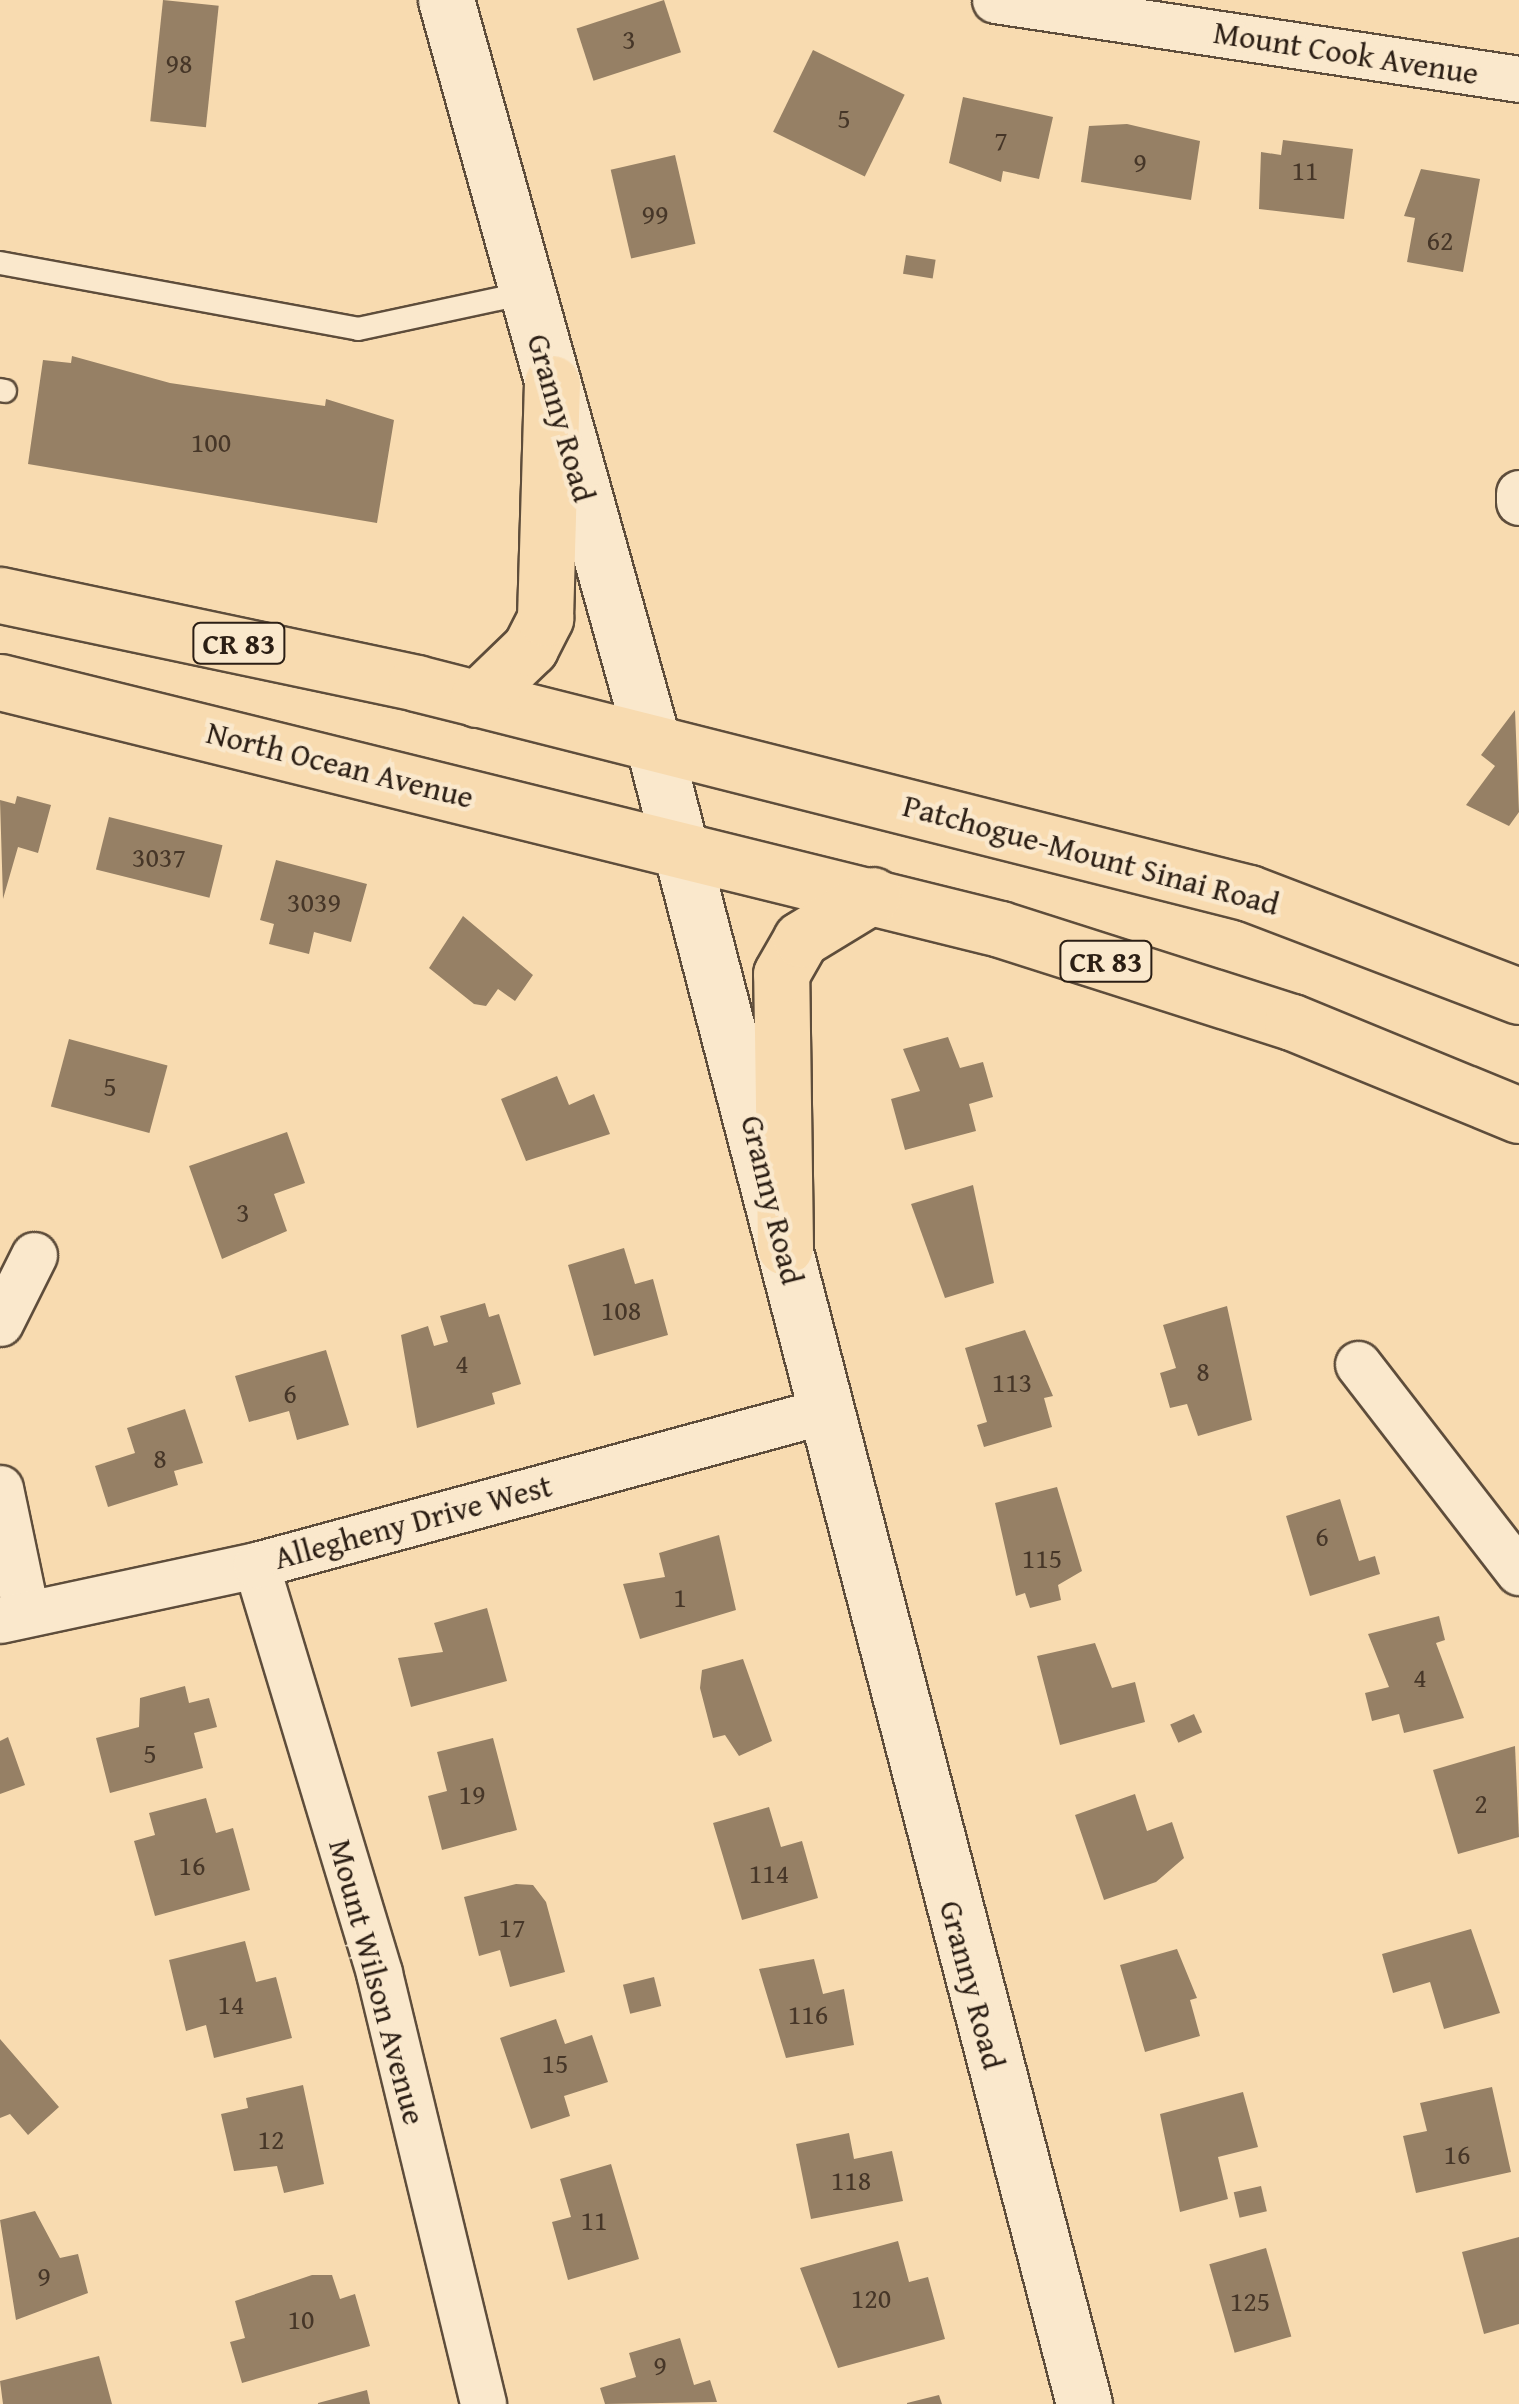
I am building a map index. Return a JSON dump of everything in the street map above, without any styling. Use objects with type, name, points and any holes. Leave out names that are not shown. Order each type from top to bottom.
[{"type":"highway","points":[[477,699],[530,648],[546,618],[552,382]]},
{"type":"highway","name":"CR 83","points":[[0,595],[477,699],[653,743]]},
{"type":"highway","name":"North Ocean Avenue","points":[[0,682],[680,848]]},
{"type":"highway","name":"Patchogue-Mount Sinai Road","points":[[653,743],[1249,893],[1519,996]]},
{"type":"highway","name":"CR 83","points":[[680,848],[872,895],[1274,1016],[1519,1115]]},
{"type":"highway","points":[[785,1247],[781,974],[801,939],[872,895]]},
{"type":"street","name":"Granny Road","points":[[446,0],[653,743],[1084,2404]]},
{"type":"street","name":"Mount Cook Avenue","points":[[995,0],[1519,79]]},
{"type":"street","points":[[1519,492],[1519,502]]},
{"type":"street","points":[[0,1323],[34,1255]]},
{"type":"street","points":[[1358,1364],[1519,1572]]},
{"type":"street","name":"Allegheny Drive West","points":[[13,1616],[256,1565],[824,1411]]},
{"type":"street","points":[[0,1488],[13,1616]]},
{"type":"street","name":"Mount Wilson Avenue","points":[[256,1565],[380,1973],[483,2404]]},
{"type":"lane","points":[[0,263],[358,329],[526,293]]},
{"type":"building","points":[[163,0],[219,6],[206,127],[150,121]]},
{"type":"building","points":[[664,0],[681,52],[593,81],[577,28]]},
{"type":"building","points":[[813,50],[905,95],[865,177],[773,132]]},
{"type":"building","points":[[963,97],[1053,117],[1039,179],[1003,171],[1001,182],[949,163]]},
{"type":"building","points":[[1127,124],[1200,141],[1191,200],[1081,182],[1089,126]]},
{"type":"building","points":[[1283,140],[1353,149],[1344,219],[1259,209],[1261,152],[1281,155]]},
{"type":"building","points":[[675,155],[695,244],[631,259],[611,170]]},
{"type":"building","points":[[1421,169],[1480,179],[1463,272],[1407,262],[1415,218],[1404,216]]},
{"type":"building","points":[[906,255],[936,260],[933,278],[903,274]]},
{"type":"building","points":[[72,356],[170,383],[325,406],[326,399],[394,420],[377,523],[28,464],[43,360],[71,363]]},
{"type":"building","points":[[1515,710],[1519,812],[1509,826],[1466,805],[1495,766],[1481,755]]},
{"type":"building","points":[[17,796],[51,805],[38,853],[18,847],[3,899],[0,800],[15,804]]},
{"type":"building","points":[[109,817],[223,845],[209,898],[96,869]]},
{"type":"building","points":[[276,860],[367,884],[351,942],[314,932],[309,954],[269,944],[274,924],[260,920]]},
{"type":"building","points":[[463,916],[533,975],[515,1001],[498,989],[486,1006],[474,1004],[429,968]]},
{"type":"building","points":[[948,1037],[960,1068],[983,1062],[993,1097],[969,1104],[976,1131],[905,1150],[891,1099],[920,1091],[903,1049]]},
{"type":"building","points":[[69,1039],[168,1065],[149,1133],[51,1107]]},
{"type":"building","points":[[557,1076],[569,1105],[594,1094],[610,1134],[526,1161],[501,1099]]},
{"type":"building","points":[[287,1132],[305,1183],[274,1194],[287,1231],[222,1259],[189,1166]]},
{"type":"building","points":[[973,1185],[994,1283],[945,1298],[911,1204]]},
{"type":"building","points":[[624,1248],[635,1284],[653,1279],[668,1335],[594,1356],[568,1265]]},
{"type":"building","points":[[485,1303],[489,1317],[499,1314],[521,1384],[492,1393],[495,1404],[417,1428],[401,1335],[428,1326],[434,1346],[448,1342],[440,1316]]},
{"type":"building","points":[[1227,1306],[1252,1420],[1198,1436],[1187,1404],[1170,1408],[1160,1373],[1176,1368],[1163,1325]]},
{"type":"building","points":[[1025,1330],[1053,1396],[1044,1398],[1052,1427],[984,1447],[977,1425],[987,1422],[965,1348]]},
{"type":"building","points":[[326,1350],[349,1425],[297,1440],[289,1411],[249,1422],[235,1376]]},
{"type":"building","points":[[185,1409],[203,1463],[174,1471],[178,1485],[108,1507],[95,1466],[135,1453],[127,1428]]},
{"type":"building","points":[[1057,1487],[1082,1571],[1058,1585],[1061,1600],[1030,1608],[1025,1593],[1016,1596],[995,1503]]},
{"type":"building","points":[[1340,1499],[1359,1561],[1375,1556],[1380,1574],[1310,1596],[1286,1516]]},
{"type":"building","points":[[719,1535],[736,1610],[640,1639],[623,1584],[665,1577],[659,1553]]},
{"type":"building","points":[[487,1608],[507,1681],[411,1707],[398,1658],[443,1652],[434,1623]]},
{"type":"building","points":[[1439,1616],[1445,1640],[1436,1643],[1464,1718],[1404,1733],[1399,1714],[1372,1721],[1365,1693],[1389,1687],[1368,1634]]},
{"type":"building","points":[[1095,1643],[1112,1688],[1135,1682],[1145,1722],[1060,1745],[1037,1656]]},
{"type":"building","points":[[743,1659],[772,1741],[739,1756],[725,1735],[713,1738],[700,1688],[702,1670]]},
{"type":"building","points":[[185,1686],[189,1703],[209,1698],[217,1727],[194,1733],[203,1768],[110,1793],[96,1738],[139,1727],[140,1698]]},
{"type":"building","points":[[1194,1714],[1202,1732],[1178,1743],[1170,1725]]},
{"type":"building","points":[[8,1737],[25,1785],[0,1794],[0,1741]]},
{"type":"building","points":[[493,1738],[517,1830],[442,1850],[428,1796],[447,1791],[437,1752]]},
{"type":"building","points":[[1515,1746],[1519,1837],[1458,1854],[1433,1770]]},
{"type":"building","points":[[1135,1794],[1147,1831],[1172,1822],[1184,1858],[1156,1882],[1104,1900],[1075,1815]]},
{"type":"building","points":[[206,1798],[216,1833],[233,1828],[250,1890],[155,1916],[134,1841],[155,1835],[149,1813]]},
{"type":"building","points":[[769,1807],[781,1847],[802,1841],[818,1898],[742,1920],[713,1823]]},
{"type":"building","points":[[516,1884],[533,1885],[546,1902],[565,1972],[510,1987],[500,1950],[479,1956],[464,1897]]},
{"type":"building","points":[[1471,1929],[1500,2013],[1444,2029],[1430,1982],[1393,1993],[1382,1954]]},
{"type":"building","points":[[245,1941],[256,1982],[276,1977],[292,2038],[214,2058],[206,2025],[186,2031],[169,1960]]},
{"type":"building","points":[[1177,1949],[1197,1998],[1190,2000],[1200,2036],[1145,2052],[1120,1965]]},
{"type":"building","points":[[814,1959],[823,1994],[844,1989],[854,2045],[786,2058],[759,1969]]},
{"type":"building","points":[[654,1977],[661,2006],[630,2014],[623,1985]]},
{"type":"building","points":[[556,2019],[565,2044],[592,2035],[608,2082],[564,2096],[570,2116],[531,2129],[500,2038]]},
{"type":"building","points":[[0,2039],[59,2107],[28,2135],[10,2114],[0,2118]]},
{"type":"building","points":[[303,2085],[324,2184],[284,2193],[277,2166],[234,2171],[221,2114],[248,2108],[246,2098]]},
{"type":"building","points":[[1492,2087],[1511,2172],[1416,2193],[1403,2136],[1427,2131],[1420,2103]]},
{"type":"building","points":[[1243,2092],[1258,2147],[1218,2157],[1228,2199],[1180,2212],[1160,2114]]},
{"type":"building","points":[[849,2133],[854,2159],[892,2151],[903,2201],[811,2219],[796,2144]]},
{"type":"building","points":[[611,2164],[639,2259],[568,2280],[552,2222],[571,2217],[560,2179]]},
{"type":"building","points":[[1261,2186],[1267,2211],[1240,2218],[1234,2192]]},
{"type":"building","points":[[35,2211],[60,2258],[78,2254],[88,2293],[16,2320],[0,2220]]},
{"type":"building","points":[[1519,2237],[1519,2324],[1484,2334],[1462,2252]]},
{"type":"building","points":[[898,2241],[909,2282],[928,2277],[945,2339],[838,2368],[800,2268]]},
{"type":"building","points":[[1266,2248],[1291,2336],[1235,2353],[1209,2264]]},
{"type":"building","points":[[312,2275],[332,2275],[340,2299],[355,2294],[370,2346],[242,2383],[230,2342],[245,2338],[235,2301]]},
{"type":"building","points":[[680,2338],[694,2385],[710,2380],[717,2402],[605,2404],[600,2388],[636,2377],[629,2353]]},
{"type":"building","points":[[99,2356],[112,2404],[3,2404],[0,2381]]},
{"type":"building","points":[[367,2390],[370,2404],[318,2404],[318,2403]]},
{"type":"building","points":[[939,2395],[942,2404],[907,2404],[907,2403]]}]
